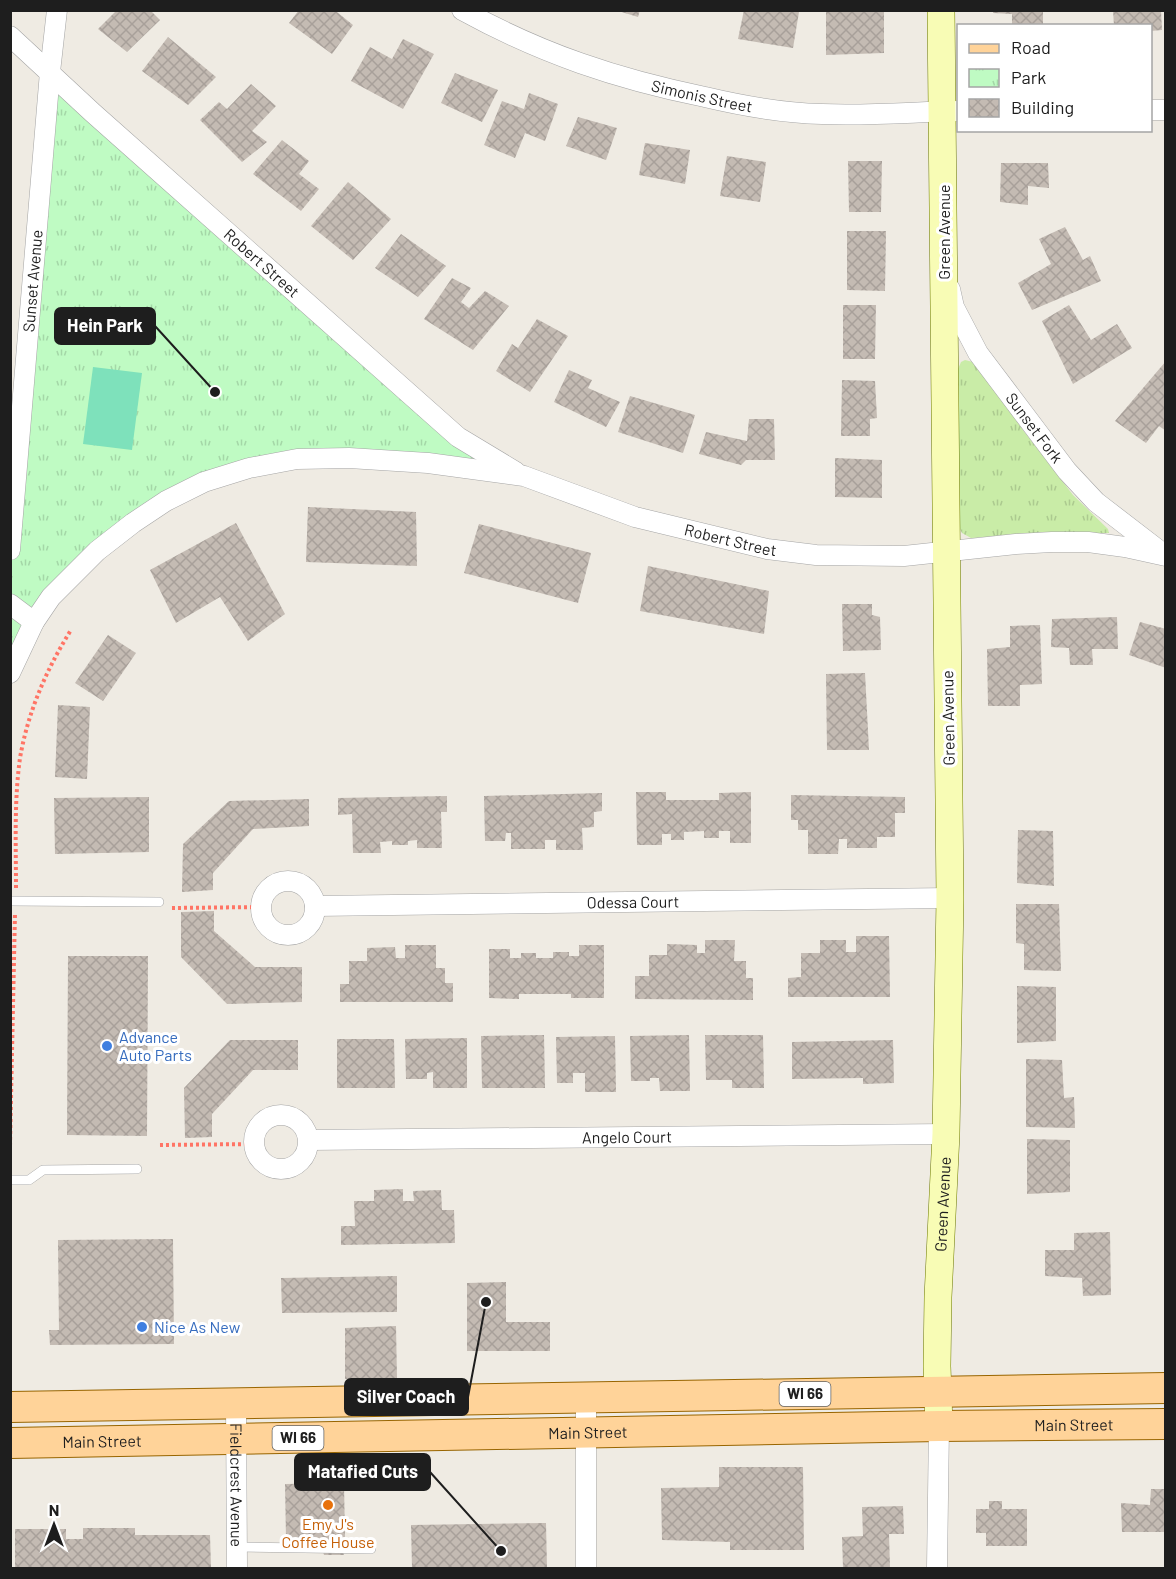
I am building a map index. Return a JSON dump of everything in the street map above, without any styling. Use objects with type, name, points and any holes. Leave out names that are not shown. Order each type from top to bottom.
[{"type":"main road","name":"WI 66","points":[[10,1407],[1166,1388]]},
{"type":"main road","name":"Main Street","points":[[10,1443],[1166,1424]]},
{"type":"street","name":"Sunset Avenue","points":[[10,550],[57,10]]},
{"type":"street","name":"Simonis Street","points":[[462,10],[507,35],[585,66],[661,88],[746,106],[820,114],[951,112]]},
{"type":"street","name":"Green Avenue","points":[[939,1426],[938,1297],[946,1134],[950,898],[945,269],[951,112],[941,10]]},
{"type":"street","name":"Robert Street","points":[[10,36],[93,113],[458,437],[524,476],[635,517],[767,549],[816,555],[864,557],[946,552]]},
{"type":"street","name":"Sunset Fork","points":[[945,269],[954,307],[978,352],[1067,471],[1096,502],[1166,556]]},
{"type":"street","name":"Robert Street","points":[[10,673],[34,622],[51,597],[97,551],[141,517],[166,501],[204,482],[249,468],[297,459],[328,458],[428,463],[524,476]]},
{"type":"street","name":"Sunset Fork","points":[[946,552],[1016,544],[1088,542],[1166,556]]},
{"type":"street","points":[[10,604],[34,622]]},
{"type":"street","points":[[292,881],[308,890],[315,906],[311,922],[304,929],[289,934],[272,929],[262,915],[261,907],[263,898],[275,884],[292,881]]},
{"type":"street","name":"Odessa Court","points":[[315,906],[950,898]]},
{"type":"street","points":[[278,1114],[287,1115],[302,1124],[309,1140],[308,1150],[297,1164],[279,1169],[262,1162],[253,1144],[256,1129],[269,1116],[278,1114]]},
{"type":"street","name":"Angelo Court","points":[[309,1140],[946,1134]]},
{"type":"street","points":[[586,1397],[586,1569]]},
{"type":"street","name":"Fieldcrest Avenue","points":[[236,1403],[237,1569]]},
{"type":"street","points":[[937,1569],[939,1426]]},
{"type":"lane","points":[[10,901],[159,902]]},
{"type":"lane","points":[[10,1180],[29,1180],[43,1170],[137,1169]]},
{"type":"lane","points":[[237,1547],[371,1549]]},
{"type":"path","points":[[174,909],[261,907]]},
{"type":"path","points":[[160,1145],[253,1144]]},
{"type":"green space","points":[[50,72],[354,346],[524,476],[349,458],[204,482],[71,576],[11,673],[11,550]]},
{"type":"green space","points":[[965,360],[977,363],[1023,430],[1073,495],[1108,529],[1109,533],[971,538],[962,533],[959,527],[958,369],[961,362]]},
{"type":"green space","points":[[93,367],[142,373],[132,450],[83,444]]},
{"type":"building","points":[[117,10],[150,10],[160,20],[127,52],[98,29]]},
{"type":"building","points":[[299,10],[338,10],[337,12],[353,25],[332,54],[289,23]]},
{"type":"building","points":[[615,10],[640,10],[638,17]]},
{"type":"building","points":[[744,10],[799,12],[793,48],[738,39]]},
{"type":"building","points":[[826,10],[884,10],[884,53],[826,55]]},
{"type":"building","points":[[993,10],[1043,10],[1043,24],[1012,24],[1012,14],[993,13]]},
{"type":"building","points":[[1113,10],[1161,10],[1162,30],[1152,31],[1152,24],[1114,24]]},
{"type":"building","points":[[168,37],[216,77],[188,105],[142,71]]},
{"type":"building","points":[[403,39],[434,54],[403,109],[351,81],[370,47],[392,59]]},
{"type":"building","points":[[455,73],[498,90],[482,122],[441,103]]},
{"type":"building","points":[[251,84],[276,106],[252,131],[267,142],[242,162],[200,120],[219,102],[227,109]]},
{"type":"building","points":[[529,93],[558,104],[545,141],[525,133],[515,158],[484,145],[502,101],[524,109]]},
{"type":"building","points":[[578,117],[617,128],[606,160],[566,146]]},
{"type":"building","points":[[282,140],[309,161],[299,174],[319,189],[301,211],[253,174]]},
{"type":"building","points":[[645,143],[690,150],[685,184],[639,175]]},
{"type":"building","points":[[727,156],[766,162],[760,202],[720,196]]},
{"type":"building","points":[[848,161],[882,161],[881,212],[849,212]]},
{"type":"building","points":[[1001,163],[1048,163],[1049,188],[1028,186],[1028,205],[1000,202]]},
{"type":"building","points":[[348,182],[391,219],[353,260],[311,226]]},
{"type":"building","points":[[1065,227],[1083,260],[1090,256],[1101,281],[1032,310],[1018,283],[1051,264],[1039,239]]},
{"type":"building","points":[[847,231],[886,231],[885,291],[847,290]]},
{"type":"building","points":[[401,234],[446,266],[418,297],[375,268]]},
{"type":"building","points":[[452,278],[471,288],[461,302],[469,308],[485,291],[509,306],[473,350],[424,319]]},
{"type":"building","points":[[843,305],[876,305],[875,359],[843,359]]},
{"type":"building","points":[[1069,305],[1091,340],[1117,324],[1132,348],[1073,384],[1042,321]]},
{"type":"building","points":[[537,319],[568,336],[530,392],[496,371],[512,344],[518,348]]},
{"type":"building","points":[[1166,361],[1166,431],[1159,426],[1146,443],[1115,421]]},
{"type":"building","points":[[569,370],[592,380],[588,388],[620,402],[606,427],[554,402]]},
{"type":"building","points":[[842,380],[875,381],[877,418],[870,419],[870,436],[841,436]]},
{"type":"building","points":[[630,396],[695,415],[683,453],[618,432]]},
{"type":"building","points":[[749,419],[774,419],[775,460],[746,460],[741,465],[699,454],[706,432],[747,441]]},
{"type":"building","points":[[835,458],[882,460],[882,498],[835,497]]},
{"type":"building","points":[[308,507],[416,512],[417,566],[306,562]]},
{"type":"building","points":[[236,523],[285,614],[248,641],[220,597],[176,623],[150,570]]},
{"type":"building","points":[[479,524],[591,553],[578,603],[464,573]]},
{"type":"building","points":[[648,566],[769,591],[764,634],[640,611]]},
{"type":"building","points":[[842,604],[872,604],[872,615],[880,617],[881,650],[843,651]]},
{"type":"building","points":[[1117,617],[1118,649],[1092,649],[1093,665],[1070,665],[1069,648],[1051,647],[1052,619]]},
{"type":"building","points":[[1140,622],[1166,629],[1166,668],[1129,655]]},
{"type":"building","points":[[1040,625],[1042,684],[1020,685],[1020,706],[988,706],[987,649],[1010,647],[1010,626]]},
{"type":"building","points":[[108,635],[136,653],[103,701],[75,683]]},
{"type":"building","points":[[865,673],[869,750],[827,750],[826,674]]},
{"type":"building","points":[[58,705],[90,707],[87,779],[55,777]]},
{"type":"building","points":[[636,792],[666,792],[666,800],[719,800],[719,793],[751,792],[751,843],[730,843],[730,831],[719,831],[719,838],[704,838],[704,831],[684,832],[684,840],[671,840],[671,834],[662,834],[662,845],[637,845]]},
{"type":"building","points":[[602,793],[602,811],[594,812],[594,827],[582,828],[583,850],[556,850],[556,840],[545,840],[545,849],[511,849],[511,833],[506,833],[505,841],[485,841],[484,796]]},
{"type":"building","points":[[791,795],[905,797],[905,813],[895,813],[895,837],[877,837],[877,848],[847,848],[847,839],[839,839],[838,854],[808,854],[808,830],[798,830],[798,820],[791,820]]},
{"type":"building","points":[[447,796],[447,812],[441,812],[442,848],[417,848],[417,840],[408,841],[408,845],[392,845],[392,841],[380,842],[381,853],[353,853],[352,814],[338,815],[338,798]]},
{"type":"building","points":[[149,797],[149,852],[55,854],[54,798]]},
{"type":"building","points":[[309,799],[309,826],[253,829],[213,873],[213,890],[182,892],[183,844],[229,801]]},
{"type":"building","points":[[1018,830],[1053,831],[1054,886],[1017,883]]},
{"type":"building","points":[[1016,904],[1059,904],[1061,971],[1024,970],[1024,944],[1016,943]]},
{"type":"building","points":[[214,911],[214,931],[255,967],[302,967],[302,1002],[227,1004],[181,957],[181,912]]},
{"type":"building","points":[[856,936],[889,936],[890,997],[788,997],[788,978],[801,977],[801,953],[820,953],[820,940],[846,940],[846,952],[856,952]]},
{"type":"building","points":[[705,940],[735,940],[734,961],[746,961],[746,978],[753,978],[753,1000],[635,999],[635,976],[649,976],[649,955],[667,955],[667,944],[697,945],[697,953],[705,953]]},
{"type":"building","points":[[405,945],[436,945],[436,968],[445,968],[445,983],[453,983],[453,1002],[340,1002],[340,984],[349,984],[349,961],[367,961],[367,948],[395,947],[396,958],[405,958]]},
{"type":"building","points":[[579,945],[604,945],[604,998],[571,998],[571,994],[519,994],[519,999],[489,998],[489,949],[510,949],[510,958],[521,958],[521,953],[536,953],[536,958],[553,958],[553,952],[569,952],[569,956],[579,956]]},
{"type":"building","name":"Advance Auto Parts","points":[[68,956],[148,956],[147,1136],[67,1135]]},
{"type":"building","points":[[1017,986],[1056,987],[1056,1041],[1017,1043]]},
{"type":"building","points":[[544,1035],[545,1088],[482,1088],[481,1036]]},
{"type":"building","points":[[689,1035],[690,1091],[660,1091],[659,1078],[650,1078],[650,1081],[631,1081],[630,1036]]},
{"type":"building","points":[[705,1035],[763,1035],[764,1088],[732,1088],[732,1080],[706,1080]]},
{"type":"building","points":[[615,1036],[616,1092],[585,1092],[585,1073],[573,1073],[573,1083],[557,1083],[556,1037]]},
{"type":"building","points":[[467,1038],[467,1088],[433,1088],[433,1072],[427,1073],[427,1079],[406,1079],[405,1039]]},
{"type":"building","points":[[337,1039],[394,1039],[395,1088],[337,1088]]},
{"type":"building","points":[[230,1040],[298,1040],[298,1070],[253,1070],[212,1114],[212,1137],[185,1138],[184,1088]]},
{"type":"building","points":[[893,1040],[894,1083],[863,1084],[863,1078],[792,1079],[792,1042]]},
{"type":"building","points":[[1026,1059],[1062,1060],[1064,1098],[1074,1097],[1075,1128],[1026,1127]]},
{"type":"building","points":[[1027,1139],[1070,1140],[1070,1192],[1027,1194]]},
{"type":"building","points":[[403,1189],[403,1201],[414,1201],[413,1191],[441,1190],[442,1210],[454,1210],[455,1243],[341,1245],[341,1226],[355,1226],[354,1201],[374,1201],[374,1190]]},
{"type":"building","points":[[1110,1232],[1111,1295],[1083,1296],[1082,1278],[1045,1276],[1045,1250],[1074,1250],[1074,1233]]},
{"type":"building","points":[[173,1239],[174,1344],[50,1345],[49,1330],[59,1330],[58,1240]]},
{"type":"building","points":[[397,1276],[397,1312],[282,1313],[281,1278]]},
{"type":"building","points":[[506,1282],[506,1322],[550,1322],[550,1351],[467,1351],[467,1283]]},
{"type":"building","points":[[396,1326],[397,1378],[345,1379],[345,1328]]},
{"type":"building","points":[[719,1467],[803,1467],[804,1550],[730,1550],[730,1542],[662,1540],[661,1488],[719,1487]]},
{"type":"building","points":[[344,1483],[345,1537],[339,1538],[344,1555],[324,1555],[319,1538],[286,1538],[285,1484]]},
{"type":"building","points":[[1151,1489],[1166,1489],[1166,1532],[1122,1532],[1121,1503],[1150,1505]]},
{"type":"building","points":[[989,1501],[1002,1501],[1002,1509],[1027,1509],[1027,1546],[986,1546],[986,1533],[976,1533],[976,1509],[989,1509]]},
{"type":"building","points":[[903,1506],[904,1534],[889,1534],[890,1568],[843,1568],[842,1537],[863,1536],[862,1507]]},
{"type":"building","points":[[546,1523],[547,1568],[412,1568],[411,1525]]},
{"type":"building","points":[[83,1528],[135,1528],[135,1535],[210,1535],[211,1568],[15,1568],[15,1529],[66,1529],[66,1539],[83,1539]]},
{"type":"place","name":"Hein Park","points":[[215,392]]},
{"type":"place","name":"Advance Auto Parts","points":[[107,1046]]},
{"type":"place","name":"Silver Coach","points":[[486,1302]]},
{"type":"place","name":"Nice As New","points":[[142,1327]]},
{"type":"place","name":"Emy J's Coffee House","points":[[328,1505]]},
{"type":"place","name":"Matafied Cuts","points":[[501,1551]]}]
